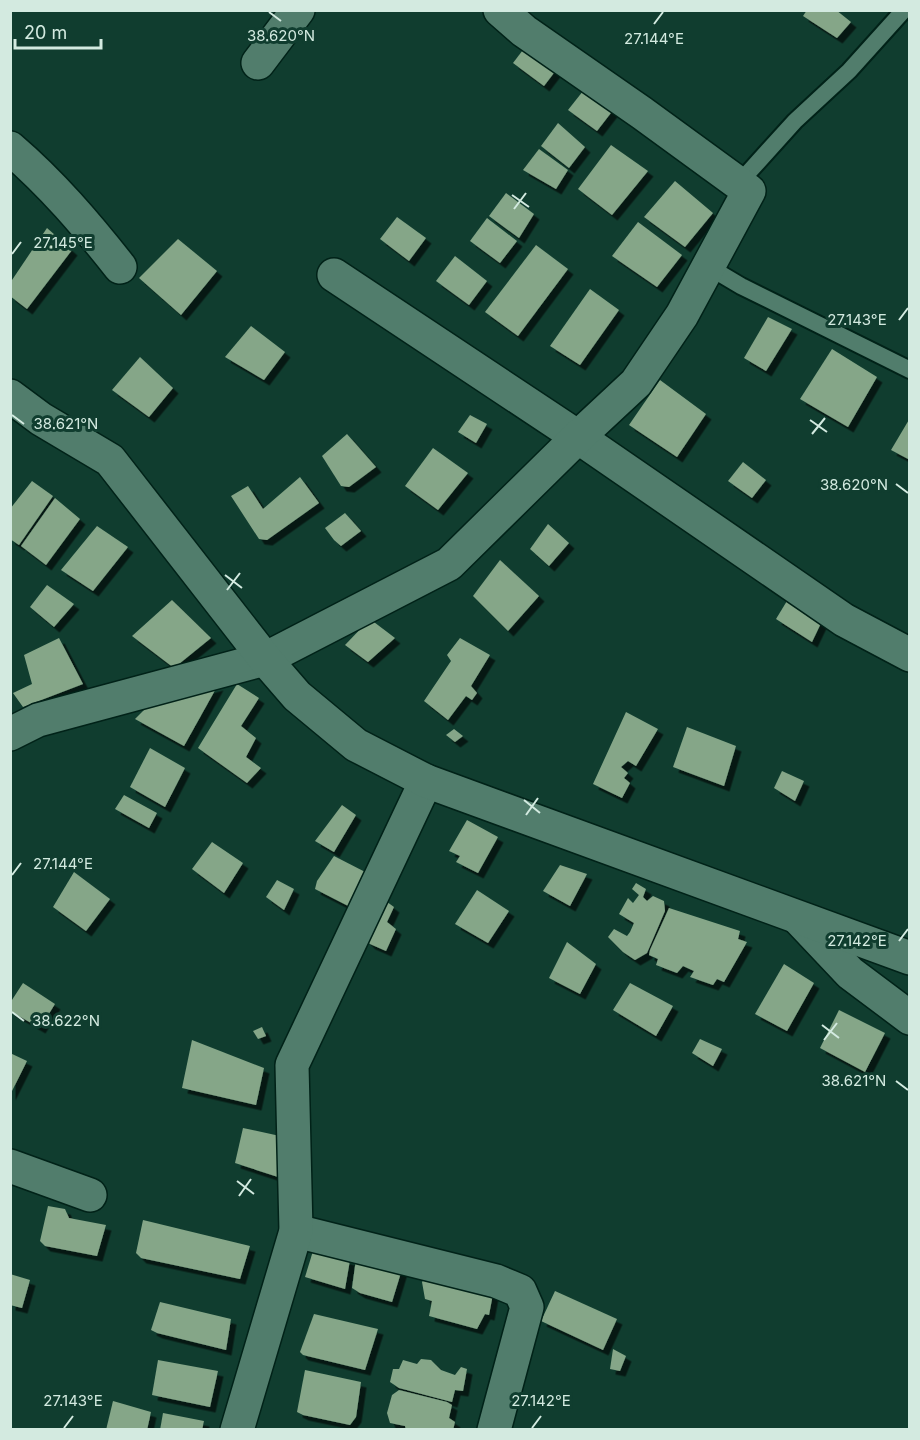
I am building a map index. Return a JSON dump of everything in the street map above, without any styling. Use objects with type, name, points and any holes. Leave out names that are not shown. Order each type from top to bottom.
[{"type":"street","points":[[258,63],[298,10]]},
{"type":"street","points":[[10,734],[38,720],[265,660],[449,564],[636,383],[682,315],[749,191],[524,30],[500,10]]},
{"type":"street","points":[[10,148],[44,177],[120,267]]},
{"type":"street","points":[[334,275],[578,437],[844,620],[909,655]]},
{"type":"street","points":[[10,396],[41,419],[110,460],[265,660],[297,696],[356,745],[426,781],[909,958]]},
{"type":"street","points":[[237,1430],[296,1231],[292,1065],[426,781]]},
{"type":"street","points":[[799,919],[850,973],[909,1018]]},
{"type":"street","points":[[10,1166],[90,1195]]},
{"type":"street","points":[[296,1231],[496,1281],[520,1291],[527,1307],[494,1430]]},
{"type":"lane","points":[[738,184],[795,121],[849,71],[904,10]]},
{"type":"lane","points":[[709,267],[741,286],[909,370]]},
{"type":"building","points":[[807,10],[836,10],[851,22],[837,38],[803,16]]},
{"type":"building","points":[[529,42],[560,65],[544,86],[513,63]]},
{"type":"building","points":[[587,86],[614,109],[597,131],[568,110]]},
{"type":"building","points":[[558,123],[585,147],[569,168],[541,146]]},
{"type":"building","points":[[611,145],[648,171],[612,215],[578,189]]},
{"type":"building","points":[[539,149],[568,170],[556,189],[523,170]]},
{"type":"building","points":[[675,181],[713,213],[685,247],[644,217]]},
{"type":"building","points":[[506,193],[534,214],[519,238],[489,216]]},
{"type":"building","points":[[397,217],[426,238],[409,261],[380,239]]},
{"type":"building","points":[[487,218],[517,241],[500,263],[470,241]]},
{"type":"building","points":[[638,222],[682,255],[657,287],[612,256]]},
{"type":"building","points":[[47,228],[72,250],[27,309],[10,296],[10,283]]},
{"type":"building","points":[[178,239],[217,271],[181,315],[139,278]]},
{"type":"building","points":[[536,245],[568,269],[518,336],[485,312]]},
{"type":"building","points":[[455,256],[487,281],[469,305],[436,281]]},
{"type":"building","points":[[590,289],[619,310],[580,365],[550,346]]},
{"type":"building","points":[[768,317],[792,329],[766,371],[744,358]]},
{"type":"building","points":[[251,326],[285,352],[264,380],[225,357]]},
{"type":"building","points":[[832,349],[877,377],[848,427],[800,399]]},
{"type":"building","points":[[140,357],[173,388],[149,417],[112,390]]},
{"type":"building","points":[[660,380],[706,414],[677,457],[629,425]]},
{"type":"building","points":[[470,415],[487,424],[476,443],[458,432]]},
{"type":"building","points":[[910,418],[910,460],[891,450]]},
{"type":"building","points":[[347,434],[376,467],[349,487],[341,486],[322,456]]},
{"type":"building","points":[[433,448],[468,473],[438,510],[405,486]]},
{"type":"building","points":[[743,462],[766,480],[752,498],[728,481]]},
{"type":"building","points":[[300,477],[319,503],[267,540],[259,539],[231,496],[248,486],[263,509]]},
{"type":"building","points":[[32,481],[53,496],[19,545],[10,539],[10,509]]},
{"type":"building","points":[[55,498],[80,519],[46,565],[21,546]]},
{"type":"building","points":[[345,513],[361,531],[341,546],[325,528]]},
{"type":"building","points":[[548,524],[569,543],[549,566],[530,549]]},
{"type":"building","points":[[97,526],[128,547],[93,591],[61,570]]},
{"type":"building","points":[[500,560],[539,596],[508,631],[473,596]]},
{"type":"building","points":[[47,585],[74,604],[54,627],[30,607]]},
{"type":"building","points":[[790,596],[823,619],[812,642],[776,619]]},
{"type":"building","points":[[172,600],[211,638],[174,668],[132,636]]},
{"type":"building","points":[[370,619],[395,638],[368,662],[345,645]]},
{"type":"building","points":[[59,638],[83,684],[23,707],[13,693],[32,684],[24,655]]},
{"type":"building","points":[[460,638],[490,655],[471,686],[477,693],[472,700],[466,696],[448,720],[424,701],[451,661],[447,655]]},
{"type":"building","points":[[237,684],[259,698],[241,726],[256,738],[246,757],[261,768],[247,783],[198,748]]},
{"type":"building","points":[[218,685],[184,746],[135,719],[150,704]]},
{"type":"building","points":[[626,712],[658,729],[636,766],[628,761],[621,767],[628,773],[624,778],[630,783],[622,798],[593,784]]},
{"type":"building","points":[[687,727],[736,746],[724,786],[673,767]]},
{"type":"building","points":[[454,729],[463,736],[455,742],[446,735]]},
{"type":"building","points":[[150,748],[185,768],[165,807],[130,787]]},
{"type":"building","points":[[782,771],[804,781],[795,801],[774,788]]},
{"type":"building","points":[[124,795],[157,813],[149,828],[115,809]]},
{"type":"building","points":[[342,805],[356,815],[334,852],[315,841]]},
{"type":"building","points":[[467,820],[498,837],[478,873],[456,862],[460,856],[449,851]]},
{"type":"building","points":[[212,842],[243,863],[224,893],[192,869]]},
{"type":"building","points":[[334,856],[373,876],[356,910],[315,889],[317,881]]},
{"type":"building","points":[[560,865],[587,874],[570,906],[543,891]]},
{"type":"building","points":[[74,872],[110,899],[86,931],[53,907]]},
{"type":"building","points":[[277,880],[294,889],[284,910],[266,897]]},
{"type":"building","points":[[636,883],[646,889],[643,897],[647,901],[653,896],[664,901],[665,911],[647,953],[635,960],[608,937],[614,929],[627,936],[630,932],[634,923],[619,914],[628,898],[633,903],[639,895],[632,889]]},
{"type":"building","points":[[477,890],[509,911],[488,943],[455,924]]},
{"type":"building","points":[[383,899],[394,907],[387,922],[396,929],[386,951],[370,944],[363,937]]},
{"type":"building","points":[[669,908],[740,931],[738,939],[747,942],[724,982],[717,979],[713,985],[690,977],[694,971],[683,966],[677,973],[656,965],[658,959],[649,955],[650,950]]},
{"type":"building","points":[[567,942],[596,964],[580,994],[549,978]]},
{"type":"building","points":[[784,964],[814,983],[787,1031],[755,1014]]},
{"type":"building","points":[[23,983],[55,1004],[40,1028],[10,1011],[10,1003]]},
{"type":"building","points":[[630,983],[673,1006],[656,1036],[613,1010]]},
{"type":"building","points":[[839,1010],[885,1033],[865,1072],[820,1048]]},
{"type":"building","points":[[262,1027],[266,1036],[258,1039],[253,1031]]},
{"type":"building","points":[[700,1039],[722,1049],[713,1066],[692,1053]]},
{"type":"building","points":[[192,1040],[264,1068],[256,1105],[182,1088]]},
{"type":"building","points":[[10,1053],[27,1061],[10,1095]]},
{"type":"building","points":[[243,1128],[289,1138],[278,1177],[235,1163]]},
{"type":"building","points":[[48,1206],[65,1209],[69,1218],[106,1225],[97,1256],[45,1246],[40,1241]]},
{"type":"building","points":[[143,1220],[250,1246],[240,1279],[141,1258],[136,1253]]},
{"type":"building","points":[[313,1251],[350,1260],[345,1289],[305,1277]]},
{"type":"building","points":[[356,1259],[403,1266],[392,1302],[360,1293],[352,1288]]},
{"type":"building","points":[[10,1274],[30,1280],[22,1308],[10,1305]]},
{"type":"building","points":[[426,1276],[493,1294],[489,1315],[485,1314],[477,1329],[429,1316],[432,1301],[425,1299],[422,1282]]},
{"type":"building","points":[[555,1291],[617,1319],[603,1350],[541,1321]]},
{"type":"building","points":[[160,1302],[231,1319],[226,1350],[151,1330]]},
{"type":"building","points":[[314,1314],[378,1329],[365,1370],[303,1355],[300,1352]]},
{"type":"building","points":[[613,1349],[626,1356],[620,1371],[610,1369]]},
{"type":"building","points":[[421,1359],[431,1360],[441,1370],[455,1375],[461,1367],[467,1369],[463,1391],[455,1390],[452,1402],[399,1388],[390,1382],[393,1369],[399,1369],[403,1360],[417,1364]]},
{"type":"building","points":[[158,1360],[218,1371],[210,1407],[152,1395]]},
{"type":"building","points":[[305,1370],[361,1382],[356,1417],[350,1425],[297,1412]]},
{"type":"building","points":[[399,1390],[452,1405],[449,1418],[455,1422],[453,1430],[406,1430],[405,1426],[390,1423],[387,1413],[392,1395]]},
{"type":"building","points":[[113,1401],[151,1412],[147,1430],[106,1430]]},
{"type":"building","points":[[163,1413],[204,1421],[202,1430],[160,1430]]}]
